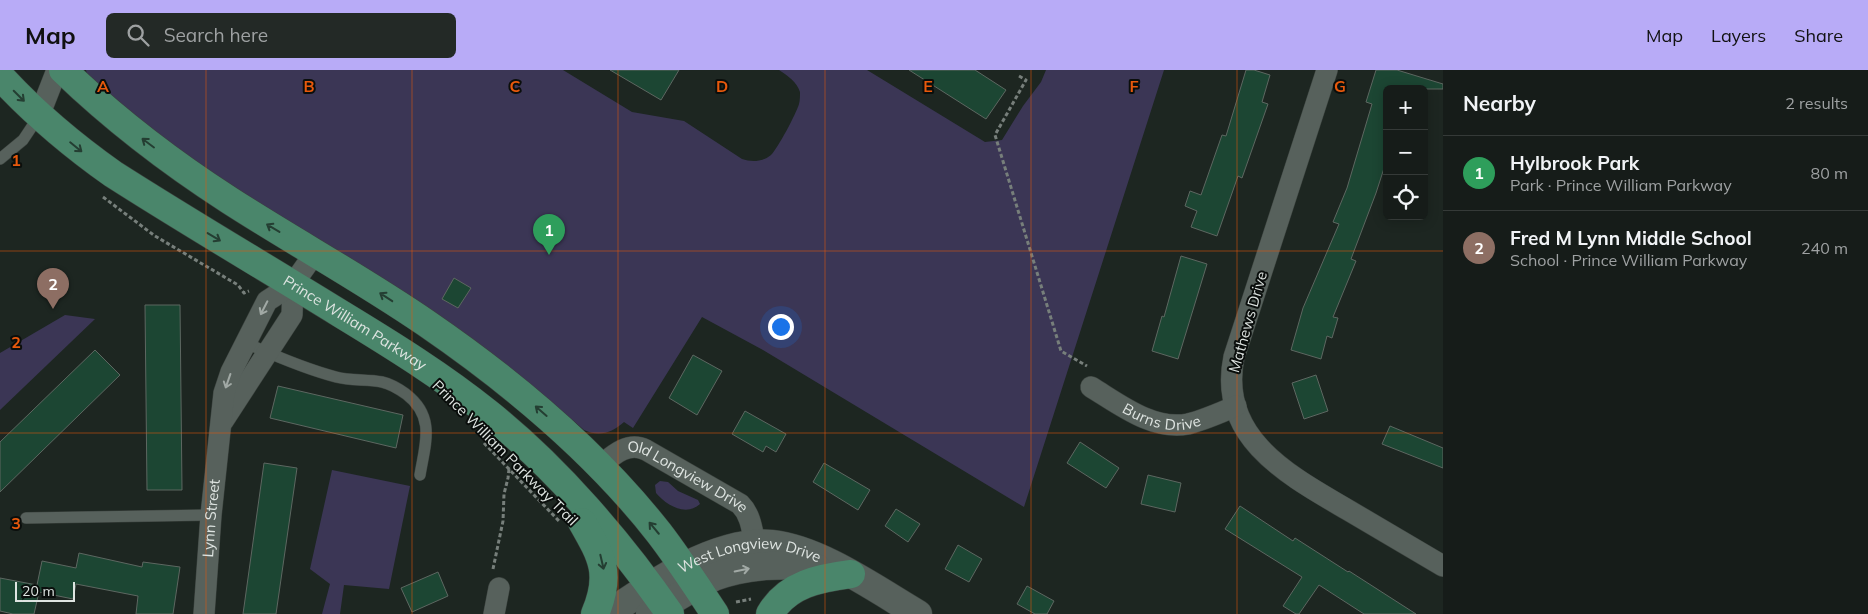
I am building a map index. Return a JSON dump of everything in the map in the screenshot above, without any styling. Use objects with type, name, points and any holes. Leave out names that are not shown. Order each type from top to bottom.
[{"type":"main road","points":[[63,70],[142,139],[187,172],[427,324],[501,378],[557,424],[600,466],[658,532],[715,614]]},
{"type":"main road","name":"Prince William Parkway","points":[[0,76],[39,116],[87,156],[113,174],[418,362],[495,419],[536,455],[584,506],[659,605]]},
{"type":"main road","points":[[553,474],[599,551],[603,563],[603,587],[596,614]]},
{"type":"main road","points":[[770,614],[780,600],[799,587],[830,576],[851,574]]},
{"type":"street","points":[[39,116],[57,70]]},
{"type":"street","name":"Mathews Drive","points":[[1327,70],[1234,357],[1231,385],[1236,406],[1253,440],[1277,466],[1443,566]]},
{"type":"street","name":"Lynn Street","points":[[204,614],[211,515],[224,393],[231,372],[267,301],[293,284],[315,252]]},
{"type":"street","name":"Lynn Street","points":[[222,423],[292,315],[293,284]]},
{"type":"street","name":"Burns Drive","points":[[1090,377],[1143,417],[1170,424],[1192,422],[1236,406]]},
{"type":"street","name":"Old Longview Drive","points":[[600,466],[613,455],[634,446],[646,450],[740,504],[750,522],[755,544]]},
{"type":"street","name":"West Longview Drive","points":[[607,614],[659,605],[714,553],[755,544],[772,544],[804,552],[851,574],[918,614]]},
{"type":"street","name":"West Longview Drive","points":[[690,576],[715,577],[760,567],[806,566],[851,574]]},
{"type":"street","points":[[495,614],[496,579]]},
{"type":"lane","points":[[0,160],[22,140],[39,116]]},
{"type":"lane","points":[[246,343],[307,368],[339,378],[383,383],[400,390],[411,398],[426,419],[427,430],[420,475]]},
{"type":"lane","points":[[26,518],[211,515]]},
{"type":"path","points":[[1019,76],[1026,80],[994,135],[1061,351],[1090,377]]},
{"type":"path","points":[[95,191],[148,231],[238,285],[244,293]]},
{"type":"path","name":"Prince William Parkway Trail","points":[[480,439],[560,522]]},
{"type":"path","points":[[496,579],[508,468]]},
{"type":"shaded area","points":[[86,70],[563,70],[632,112],[684,121],[742,159],[753,161],[764,159],[771,155],[786,131],[799,104],[800,92],[797,85],[779,70],[867,70],[985,142],[1002,140],[1023,106],[1041,82],[1046,70],[1164,70],[1024,507],[763,350],[702,317],[633,428],[624,422],[615,429],[605,433],[584,430],[540,392],[486,352],[176,151],[87,74]]},
{"type":"shaded area","points":[[65,315],[95,319],[0,410],[0,353]]},
{"type":"shaded area","points":[[332,470],[410,486],[389,589],[344,585],[340,614],[322,614],[330,584],[310,569]]},
{"type":"shaded area","points":[[660,481],[668,482],[678,491],[698,500],[700,504],[694,508],[683,509],[676,508],[665,502],[656,493],[655,485]]},
{"type":"building","points":[[610,70],[679,70],[661,100]]},
{"type":"building","points":[[909,70],[975,70],[1006,90],[986,119]]},
{"type":"building","points":[[1246,70],[1254,70],[1270,75],[1262,102],[1268,104],[1242,178],[1238,176],[1217,236],[1191,227],[1197,211],[1185,206],[1190,191],[1201,195],[1222,135],[1226,136]]},
{"type":"building","points":[[1376,70],[1397,70],[1443,84],[1443,89],[1428,89],[1428,85],[1383,85],[1383,171],[1351,259],[1356,261],[1333,317],[1338,318],[1332,338],[1327,336],[1321,359],[1291,350],[1303,308],[1339,224],[1333,222],[1347,188],[1372,104],[1366,102]]},
{"type":"building","points":[[1181,256],[1207,264],[1178,359],[1152,351],[1162,316],[1164,317]]},
{"type":"building","points":[[454,278],[471,288],[458,308],[442,299]]},
{"type":"building","points":[[145,305],[180,305],[182,490],[147,490]]},
{"type":"building","points":[[95,350],[120,375],[0,492],[0,442]]},
{"type":"building","points":[[693,355],[722,371],[697,415],[669,398]]},
{"type":"building","points":[[1316,375],[1328,411],[1304,419],[1292,383]]},
{"type":"building","points":[[278,386],[403,415],[396,448],[270,418]]},
{"type":"building","points":[[745,411],[786,434],[776,452],[766,446],[763,452],[732,434]]},
{"type":"building","points":[[1390,426],[1443,448],[1443,468],[1382,444]]},
{"type":"building","points":[[1080,442],[1119,468],[1106,488],[1067,463]]},
{"type":"building","points":[[264,463],[297,468],[276,614],[243,614]]},
{"type":"building","points":[[824,463],[870,490],[858,510],[813,482]]},
{"type":"building","points":[[1148,475],[1181,483],[1175,512],[1141,504]]},
{"type":"building","points":[[1240,506],[1293,541],[1295,538],[1416,614],[1364,614],[1319,585],[1299,614],[1296,614],[1283,606],[1302,577],[1225,529]]},
{"type":"building","points":[[896,509],[920,524],[908,542],[885,526]]},
{"type":"building","points":[[958,545],[982,559],[969,582],[945,569]]},
{"type":"building","points":[[79,553],[142,567],[143,562],[180,567],[173,614],[136,614],[138,596],[76,584],[73,599],[39,592],[34,614],[13,614],[0,611],[0,578],[37,585],[42,561],[76,568]]},
{"type":"building","points":[[438,572],[448,596],[412,612],[401,588]]},
{"type":"building","points":[[1027,586],[1054,601],[1047,614],[1035,614],[1017,604]]},
{"type":"place","name":"Hylbrook Park","points":[[549,255]]},
{"type":"place","name":"Fred M Lynn Middle School","points":[[53,309]]}]
